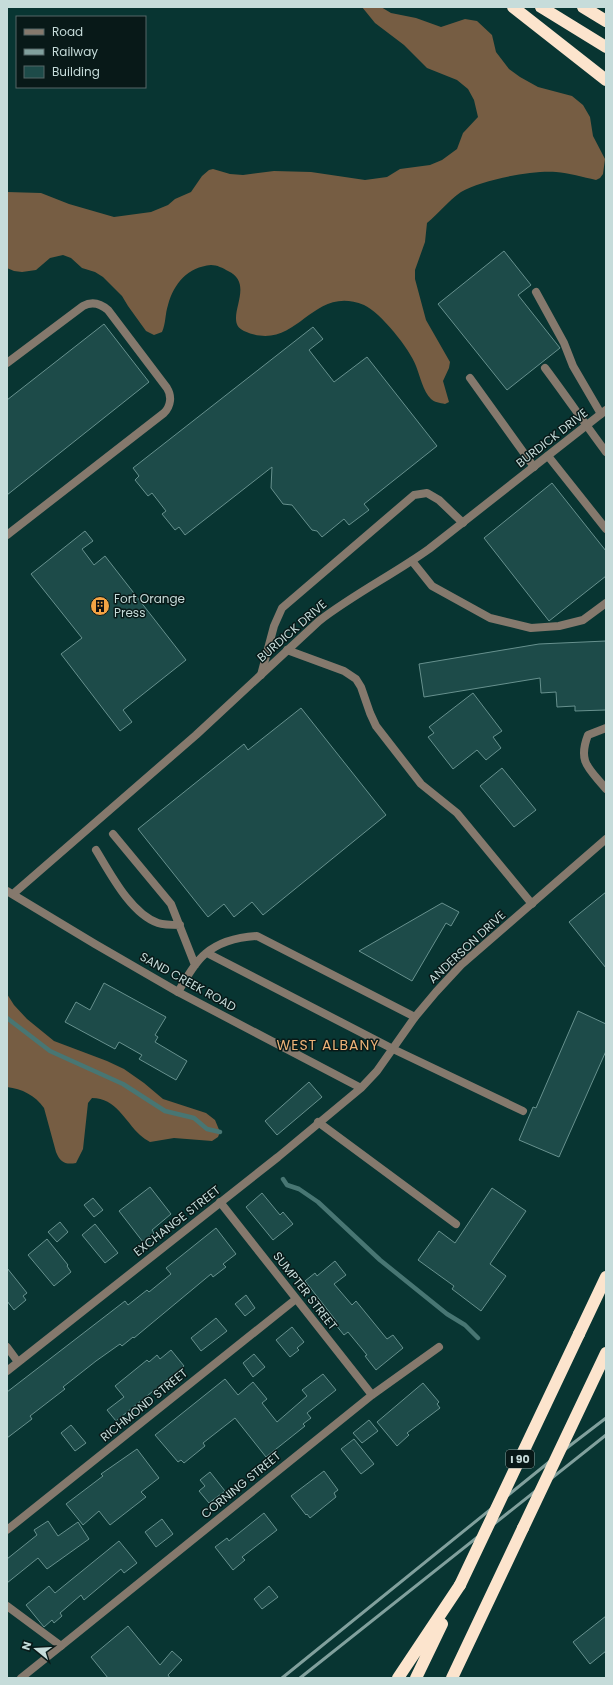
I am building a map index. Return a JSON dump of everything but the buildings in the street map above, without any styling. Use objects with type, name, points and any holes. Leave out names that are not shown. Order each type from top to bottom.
[{"type":"highway","points":[[513,7],[606,80]]},
{"type":"highway","points":[[541,7],[606,47]]},
{"type":"highway","points":[[584,7],[606,21]]},
{"type":"highway","name":"I 90","points":[[416,1678],[606,1277]]},
{"type":"highway","name":"I 90","points":[[453,1678],[606,1353]]},
{"type":"highway","points":[[398,1678],[460,1585]]},
{"type":"street","points":[[536,292],[564,343],[573,366],[604,412]]},
{"type":"street","points":[[7,363],[83,306],[98,303],[108,310],[167,388],[171,399],[168,408],[164,413],[7,534]]},
{"type":"street","points":[[545,368],[606,452]]},
{"type":"street","points":[[470,378],[534,467]]},
{"type":"street","name":"BURDICK DRIVE","points":[[10,893],[196,735],[332,610],[412,561],[604,412]]},
{"type":"street","points":[[548,456],[606,529]]},
{"type":"street","points":[[261,675],[274,626],[282,608],[414,495],[427,493],[439,500],[463,522]]},
{"type":"street","points":[[412,561],[432,586],[490,618],[531,628],[559,626],[584,620],[606,603]]},
{"type":"street","points":[[288,650],[344,671],[356,679],[361,687],[376,726],[421,784],[459,816],[532,904]]},
{"type":"street","points":[[606,728],[588,735],[583,752],[583,761],[606,789]]},
{"type":"street","points":[[112,834],[171,904],[195,965]]},
{"type":"street","name":"ANDERSON DRIVE","points":[[361,1088],[377,1071],[415,1017],[461,965],[606,840]]},
{"type":"street","points":[[96,850],[124,894],[140,912],[157,923],[180,925]]},
{"type":"street","name":"SAND CREEK ROAD","points":[[10,893],[178,992],[361,1088]]},
{"type":"street","points":[[178,992],[195,965],[207,953],[230,941],[245,937],[257,936],[415,1017]]},
{"type":"street","points":[[207,953],[393,1049],[523,1112]]},
{"type":"street","name":"EXCHANGE STREET","points":[[7,1371],[278,1157],[318,1122],[361,1088]]},
{"type":"street","points":[[318,1122],[456,1224]]},
{"type":"street","name":"SUMPTER STREET","points":[[220,1202],[372,1395]]},
{"type":"street","name":"RICHMOND STREET","points":[[7,1530],[296,1299]]},
{"type":"street","points":[[7,1347],[18,1362]]},
{"type":"street","name":"CORNING STREET","points":[[21,1678],[372,1395],[439,1347]]},
{"type":"street","points":[[7,1606],[61,1646]]},
{"type":"shaded area","points":[[362,7],[381,7],[391,13],[416,18],[441,27],[465,19],[477,21],[492,35],[496,52],[509,69],[538,87],[572,96],[583,105],[590,117],[593,136],[605,159],[603,174],[596,180],[566,173],[546,172],[521,174],[481,184],[461,192],[427,223],[425,242],[415,270],[415,279],[426,320],[450,362],[443,381],[449,402],[445,404],[435,402],[428,396],[408,350],[386,323],[371,309],[364,305],[346,301],[330,303],[291,328],[278,334],[262,336],[244,331],[238,326],[236,319],[240,285],[236,277],[220,267],[211,265],[203,266],[189,273],[178,283],[167,308],[162,332],[154,335],[146,331],[122,296],[103,277],[95,272],[82,268],[71,258],[63,255],[50,258],[36,270],[22,272],[7,268],[7,192],[41,193],[69,204],[114,217],[151,212],[168,205],[175,199],[191,192],[202,176],[209,170],[213,169],[230,174],[243,175],[274,171],[311,172],[365,180],[387,177],[400,169],[430,165],[442,160],[457,149],[463,133],[478,117],[474,100],[468,89],[457,80],[427,68],[404,45],[375,23]]},
{"type":"shaded area","points":[[7,994],[14,1005],[27,1019],[54,1041],[124,1069],[163,1099],[206,1113],[215,1120],[220,1132],[218,1137],[212,1141],[174,1138],[150,1142],[140,1135],[114,1106],[100,1099],[92,1098],[88,1103],[83,1149],[76,1163],[69,1164],[63,1162],[56,1152],[44,1108],[28,1093],[7,1087]]},
{"type":"waterway","points":[[7,1018],[50,1051],[123,1084],[165,1111],[194,1118],[207,1129],[220,1132]]},
{"type":"waterway","points":[[283,1179],[287,1185],[299,1189],[318,1202],[380,1260],[447,1314],[465,1325],[478,1338]]},
{"type":"railway","points":[[282,1678],[559,1454],[606,1418]]},
{"type":"railway","points":[[300,1678],[606,1435]]},
{"type":"place","name":"Fort Orange Press","points":[[100,606]]},
{"type":"district","name":"WEST ALBANY","points":[[328,1045]]}]
